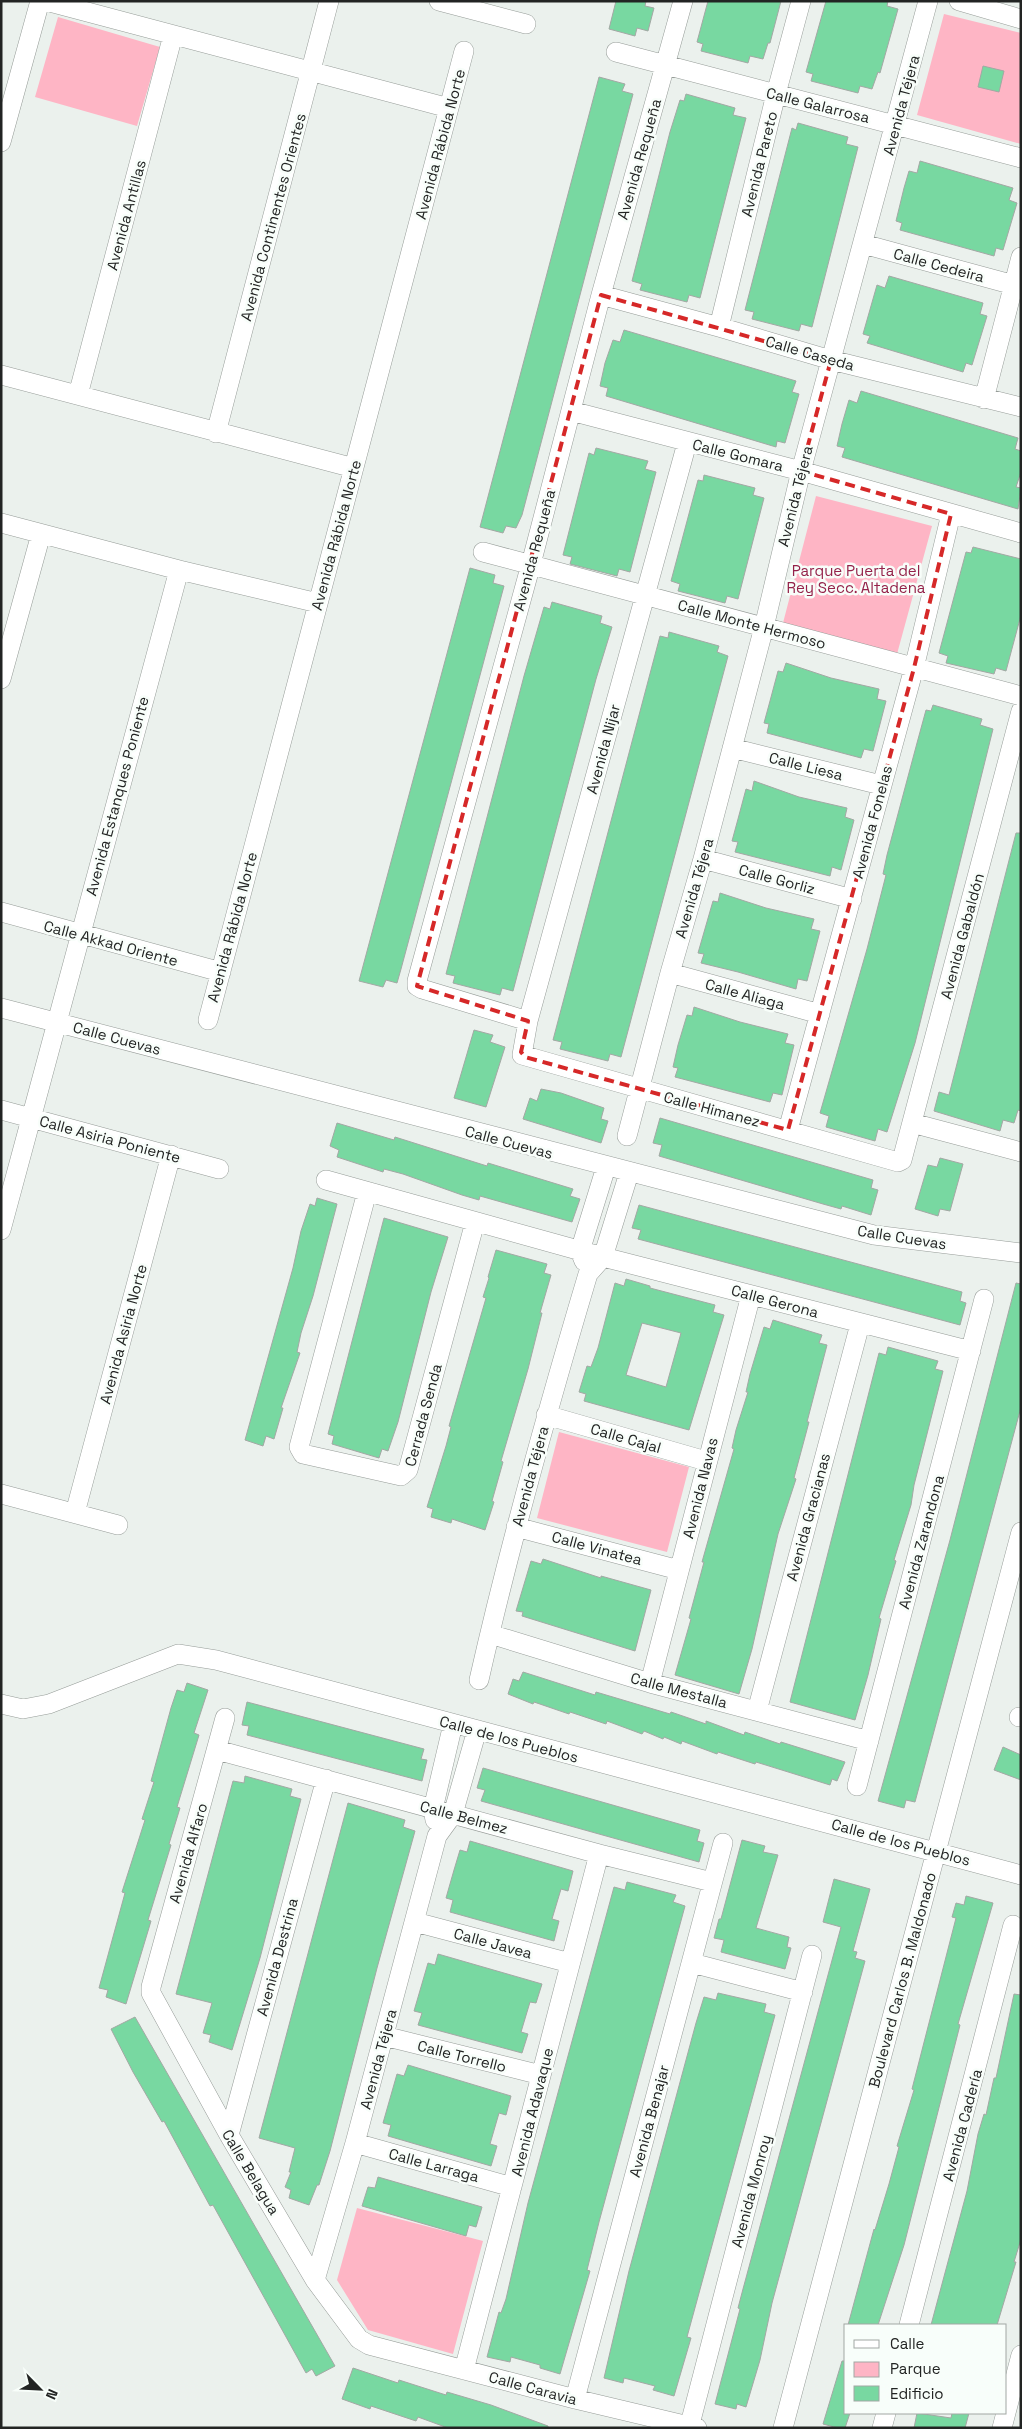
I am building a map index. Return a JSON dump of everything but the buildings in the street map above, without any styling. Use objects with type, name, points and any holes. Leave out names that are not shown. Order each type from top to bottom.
[{"type":"street","points":[[1,142],[40,1]]},
{"type":"street","points":[[46,1],[449,108]]},
{"type":"street","name":"Avenida Continentes Orientes","points":[[216,433],[329,1]]},
{"type":"street","points":[[439,1],[526,24]]},
{"type":"street","name":"Avenida Requeña","points":[[528,1021],[422,989],[417,986],[417,982],[531,564],[601,295],[683,1]]},
{"type":"street","name":"Avenida Pareto","points":[[719,327],[776,94],[801,1]]},
{"type":"street","name":"Avenida Téjera","points":[[627,1136],[670,973],[703,859],[764,628],[801,471],[928,1]]},
{"type":"street","points":[[959,1],[1021,19]]},
{"type":"street","name":"Avenida Antillas","points":[[78,394],[174,35]]},
{"type":"street","name":"Avenida Rábida Norte","points":[[208,1020],[464,51]]},
{"type":"street","name":"Calle Galarrosa","points":[[616,52],[1021,158]]},
{"type":"street","name":"Calle Cedeira","points":[[863,244],[1014,285]]},
{"type":"street","points":[[984,399],[1021,257]]},
{"type":"street","name":"Calle Caseda","points":[[601,295],[831,360],[1021,407]]},
{"type":"street","points":[[1,375],[354,468]]},
{"type":"street","name":"Calle Gomara","points":[[571,411],[687,443],[801,471],[1021,532]]},
{"type":"street","name":"Avenida Nijar","points":[[522,1056],[528,1021],[687,443]]},
{"type":"street","name":"Avenida Fonelas","points":[[788,1130],[914,668],[951,514]]},
{"type":"street","points":[[1,523],[179,570],[318,603]]},
{"type":"street","points":[[1,680],[41,534]]},
{"type":"street","name":"Calle Monte Hermoso","points":[[484,552],[1021,696]]},
{"type":"street","name":"Avenida Estanques Poniente","points":[[1,1230],[179,570]]},
{"type":"street","name":"Avenida Gabaldón","points":[[902,1160],[1021,712]]},
{"type":"street","name":"Calle Liesa","points":[[732,748],[881,785]]},
{"type":"street","name":"Calle Gorliz","points":[[703,859],[852,899]]},
{"type":"street","name":"Calle Akkad Oriente","points":[[1,912],[221,972]]},
{"type":"street","name":"Calle Aliaga","points":[[670,973],[820,1014]]},
{"type":"street","name":"Calle Cuevas","points":[[1,1008],[629,1173],[874,1235],[1021,1253]]},
{"type":"street","name":"Calle Himanez","points":[[522,1056],[898,1162],[902,1160]]},
{"type":"street","name":"Calle Asiria Poniente","points":[[1,1110],[219,1169]]},
{"type":"street","points":[[912,1123],[1021,1152]]},
{"type":"street","name":"Avenida Asiria Norte","points":[[75,1514],[172,1155]]},
{"type":"street","points":[[588,1274],[580,1251],[606,1167]]},
{"type":"street","name":"Avenida Téjera","points":[[480,1680],[516,1526],[546,1415],[588,1274],[603,1257],[629,1173]]},
{"type":"street","points":[[326,1180],[580,1251]]},
{"type":"street","name":"Cerrada Senda","points":[[367,1192],[299,1447],[303,1454],[401,1476],[406,1474],[475,1222]]},
{"type":"street","name":"Calle Gerona","points":[[580,1251],[971,1351]]},
{"type":"street","name":"Avenida Navas","points":[[650,1682],[706,1461],[751,1295]]},
{"type":"street","name":"Avenida Zarandona","points":[[857,1786],[984,1299]]},
{"type":"street","name":"Avenida Gracianas","points":[[756,1710],[860,1324]]},
{"type":"street","name":"Calle Cajal","points":[[546,1415],[706,1461]]},
{"type":"street","points":[[1,1494],[118,1525]]},
{"type":"street","name":"Calle Vinatea","points":[[516,1526],[679,1570]]},
{"type":"street","name":"Boulevard Carlos B. Maldonado","points":[[783,2428],[1021,1532]]},
{"type":"street","name":"Calle Mestalla","points":[[490,1634],[650,1682],[869,1741]]},
{"type":"street","name":"Calle de los Pueblos","points":[[1,1704],[23,1709],[49,1704],[178,1654],[216,1660],[936,1850],[1021,1875]]},
{"type":"street","name":"Avenida Alfaro","points":[[151,1987],[225,1718]]},
{"type":"street","name":"Avenida Téjera","points":[[437,1836],[433,1809],[453,1724]]},
{"type":"street","name":"Avenida Téjera","points":[[315,2280],[355,2144],[437,1836],[453,1814],[477,1730]]},
{"type":"street","name":"Calle Belmez","points":[[217,1750],[599,1854],[712,1882]]},
{"type":"street","name":"Avenida Destrina","points":[[228,2135],[326,1779]]},
{"type":"street","name":"Avenida Benajar","points":[[575,2399],[723,1843]]},
{"type":"street","name":"Avenida Adavaque","points":[[464,2370],[599,1854]]},
{"type":"street","name":"Calle Javea","points":[[415,1922],[570,1963]]},
{"type":"street","name":"Avenida Cadería","points":[[909,2324],[1012,1965],[1014,1925]]},
{"type":"street","name":"Avenida Monroy","points":[[691,2427],[812,1955]]},
{"type":"street","points":[[692,1963],[803,1992]]},
{"type":"street","name":"Calle Belagua","points":[[151,1987],[153,1998],[228,2135],[315,2280],[359,2339],[370,2345]]},
{"type":"street","name":"Calle Torrello","points":[[384,2036],[541,2075]]},
{"type":"street","name":"Calle Larraga","points":[[355,2144],[512,2187]]},
{"type":"street","name":"Calle Caravia","points":[[370,2345],[575,2399],[691,2427]]},
{"type":"street","points":[[1007,2409],[1021,2355]]},
{"type":"street","points":[[882,2428],[886,2414]]},
{"type":"street","points":[[1002,2428],[1006,2414]]},
{"type":"highlighted area","points":[[601,295],[831,360],[801,471],[951,514],[914,668],[788,1130],[525,1057],[521,1052],[528,1021],[417,986]]},
{"type":"green space","points":[[944,14],[1021,33],[1021,144],[917,115]]},
{"type":"green space","points":[[58,17],[160,47],[137,126],[35,97]]},
{"type":"green space","name":"Parque Puerta del Rey Secc. Altadena","points":[[816,496],[932,526],[897,654],[783,623]]},
{"type":"green space","points":[[559,1432],[689,1467],[667,1552],[537,1518]]},
{"type":"green space","points":[[357,2208],[483,2241],[453,2354],[368,2330],[337,2280]]}]
